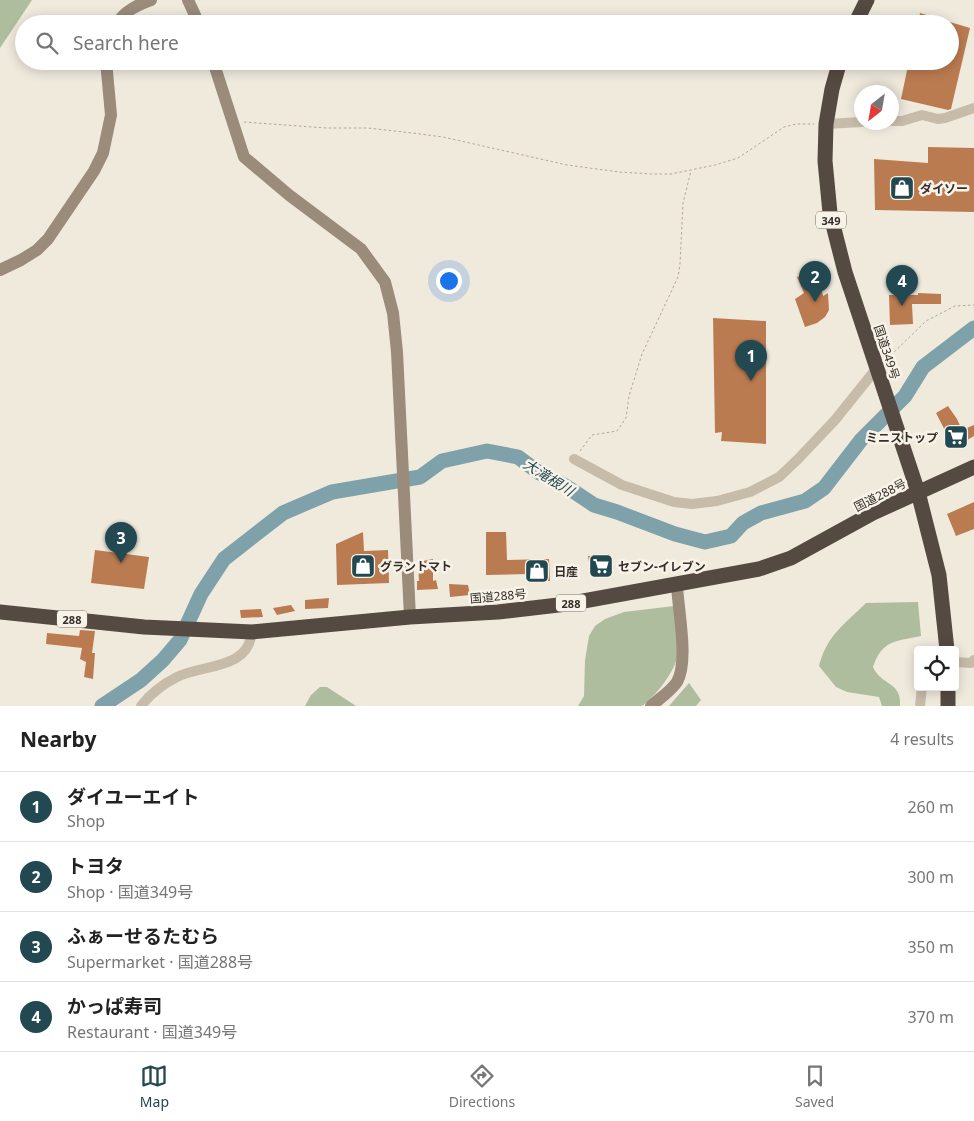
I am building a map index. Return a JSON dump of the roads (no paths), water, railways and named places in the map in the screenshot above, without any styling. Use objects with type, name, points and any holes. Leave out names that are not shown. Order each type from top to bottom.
[{"type":"highway","points":[[860,15],[868,0]]},
{"type":"highway","name":"国道349号","points":[[837,70],[826,124],[824,161],[834,232],[844,272],[918,492],[939,575],[947,646]]},
{"type":"highway","name":"国道288号","points":[[0,612],[144,627],[252,632],[533,608],[759,570],[791,558],[873,513],[974,467]]},
{"type":"highway","points":[[948,691],[948,706]]},
{"type":"street","points":[[124,15],[137,5],[151,0]]},
{"type":"street","points":[[188,0],[196,15]]},
{"type":"street","points":[[0,270],[21,260],[48,239],[94,171],[100,159],[112,115],[107,70]]},
{"type":"street","points":[[216,70],[244,157],[289,195],[361,249],[385,282],[393,313],[410,617]]},
{"type":"street","points":[[899,120],[922,115],[938,119],[945,118],[974,108]]},
{"type":"street","points":[[826,124],[854,122]]},
{"type":"street","points":[[574,460],[622,485],[674,502],[692,504],[716,501],[750,492],[779,477],[835,420],[877,372]]},
{"type":"street","points":[[651,706],[676,684],[682,671],[677,585]]},
{"type":"street","points":[[141,706],[156,689],[178,676],[232,661],[242,654],[251,643],[252,632]]},
{"type":"street","points":[[959,663],[973,665]]},
{"type":"street","points":[[920,706],[922,691]]},
{"type":"waterway","name":"大滝根川","points":[[102,706],[141,680],[163,660],[180,640],[201,594],[224,559],[283,513],[332,492],[420,477],[442,461],[487,451],[518,457],[538,472],[567,487],[594,505],[675,534],[705,542],[731,536],[743,523],[761,513],[805,501],[824,488],[861,440],[905,396],[923,367],[974,328]]},
{"type":"place","name":"ダイソー","points":[[902,188]]},
{"type":"place","name":"トヨタ","points":[[815,302]]},
{"type":"place","name":"かっぱ寿司","points":[[902,306]]},
{"type":"place","name":"ダイユーエイト","points":[[751,381]]},
{"type":"place","name":"ミニストップ","points":[[956,437]]},
{"type":"place","name":"ふぁーせるたむら","points":[[121,563]]},
{"type":"place","name":"グラントマト","points":[[363,566]]},
{"type":"place","name":"セブン-イレブン","points":[[601,566]]},
{"type":"place","name":"日産","points":[[537,571]]}]
